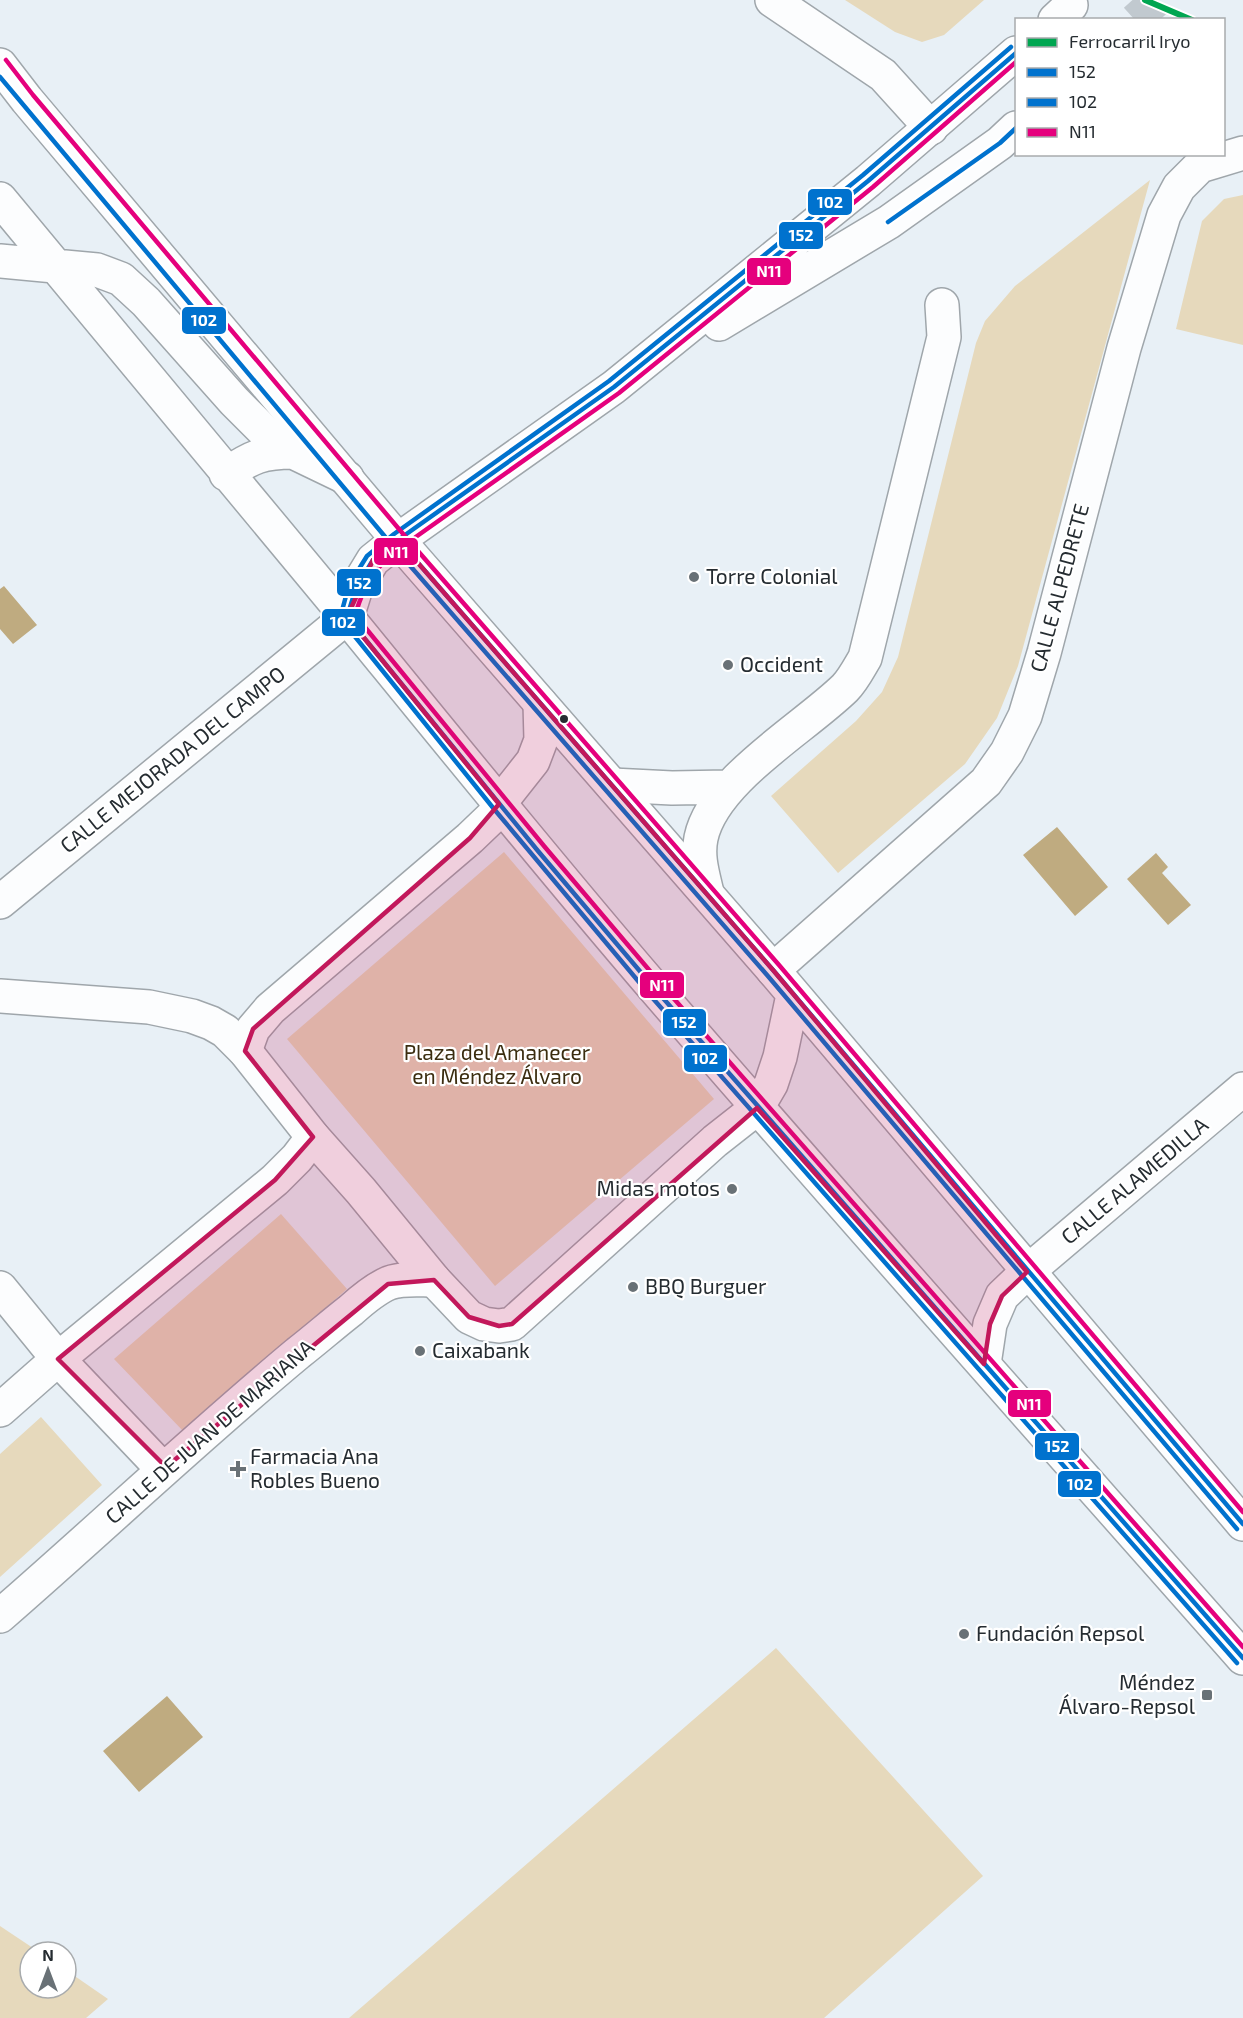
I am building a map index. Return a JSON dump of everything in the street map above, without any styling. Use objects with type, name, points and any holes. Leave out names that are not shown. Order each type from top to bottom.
[{"type":"main road","points":[[772,0],[884,75],[931,128]]},
{"type":"main road","points":[[347,617],[356,588],[373,560],[614,387],[931,128],[1015,55]]},
{"type":"main road","points":[[0,65],[398,540],[707,893],[1243,1524]]},
{"type":"main road","points":[[614,387],[889,222],[1000,143],[1015,130]]},
{"type":"main road","name":"CALLE ALPEDRETE","points":[[773,970],[986,782],[1007,752],[1024,716],[1044,653],[1124,348],[1164,215],[1179,186],[1200,166],[1243,153]]},
{"type":"main road","points":[[0,199],[499,804],[757,1108],[1243,1658]]},
{"type":"main road","points":[[0,261],[97,270],[121,279],[146,302],[265,432],[293,452],[347,478]]},
{"type":"main road","points":[[707,893],[699,857],[701,838],[709,817],[728,787],[846,687],[865,658],[944,337],[942,305]]},
{"type":"main road","points":[[226,474],[251,458],[272,452],[293,452]]},
{"type":"main road","name":"CALLE MEJORADA DEL CAMPO","points":[[0,902],[347,617]]},
{"type":"main road","points":[[245,1051],[253,1029],[270,1009],[493,816],[499,804],[533,761],[541,740],[540,703]]},
{"type":"main road","points":[[612,785],[672,788],[728,787]]},
{"type":"main road","points":[[0,996],[149,1007],[182,1013],[211,1023],[225,1031],[245,1051],[313,1137],[434,1280],[469,1317],[484,1324],[499,1326],[512,1324],[715,1142],[757,1108],[771,1084],[780,1057],[793,995]]},
{"type":"main road","name":"CALLE ALAMEDILLA","points":[[984,1364],[990,1324],[1002,1296],[1027,1272],[1243,1089]]},
{"type":"main road","points":[[0,1410],[58,1359],[275,1180],[297,1158],[313,1137]]},
{"type":"main road","name":"CALLE DE JUAN DE MARIANA","points":[[0,1616],[166,1467],[367,1296],[388,1284],[405,1279],[434,1280]]},
{"type":"main road","points":[[0,1288],[58,1359],[154,1460],[166,1467]]},
{"type":"highlighted area","points":[[398,540],[773,970],[1027,1272],[1002,1296],[990,1324],[984,1364],[757,1108],[512,1324],[499,1326],[469,1317],[434,1280],[388,1284],[166,1467],[58,1359],[275,1180],[313,1137],[245,1051],[253,1029],[470,838],[499,804],[347,617],[373,560]]},
{"type":"green space","points":[[845,0],[984,0],[944,35],[922,42],[895,32]]},
{"type":"green space","points":[[1150,180],[1018,666],[997,718],[965,764],[838,873],[771,796],[856,721],[882,692],[898,657],[976,343],[985,321],[1015,286]]},
{"type":"green space","points":[[1243,195],[1243,345],[1176,329],[1202,221],[1224,199]]},
{"type":"green space","name":"Plaza del Amanecer en Méndez Álvaro","points":[[504,852],[714,1099],[495,1286],[287,1039]]},
{"type":"green space","points":[[281,1214],[347,1289],[184,1432],[114,1359]]},
{"type":"green space","points":[[41,1417],[102,1485],[0,1577],[0,1454]]},
{"type":"green space","points":[[776,1648],[983,1876],[824,2018],[349,2018]]},
{"type":"green space","points":[[0,1926],[21,1940],[18,1940],[18,2000],[78,2000],[78,1978],[108,1999],[86,2018],[0,2018]]},
{"type":"shaded area","points":[[4,586],[37,625],[13,644],[0,629],[0,589]]},
{"type":"shaded area","points":[[1057,827],[1108,887],[1075,916],[1023,855]]},
{"type":"shaded area","points":[[1156,853],[1168,867],[1162,873],[1191,905],[1168,925],[1127,879]]},
{"type":"shaded area","points":[[167,1696],[203,1737],[139,1792],[103,1751]]},
{"type":"tunnel","points":[[1137,18],[1157,0]]},
{"type":"rail line","name":"Iryo","points":[[1145,0],[1187,18]]},
{"type":"transit line","name":"102","points":[[1011,47],[863,175],[609,381],[394,534],[367,556],[349,585],[340,618],[494,809],[649,994],[1237,1663]]},
{"type":"transit line","name":"152","points":[[1015,54],[868,181],[614,387],[373,560],[356,588],[347,617],[538,851],[655,989],[1243,1658]]},
{"type":"transit line","name":"N11","points":[[6,60],[404,535],[779,965],[1243,1512]]},
{"type":"transit line","name":"N11","points":[[1015,63],[873,187],[619,393],[393,554],[367,584],[355,615],[544,846],[661,984],[1243,1647]]},
{"type":"transit line","name":"102","points":[[0,77],[392,545],[767,975],[1237,1529]]},
{"type":"transit line","name":"152","points":[[888,222],[1000,143],[1015,129]]},
{"type":"transit line","name":"152","points":[[398,540],[773,970],[1243,1524]]},
{"type":"place","name":"Torre Colonial","points":[[694,577]]},
{"type":"place","name":"Occident","points":[[728,665]]},
{"type":"place","name":"Midas motos","points":[[732,1189]]},
{"type":"place","name":"BBQ Burguer","points":[[633,1287]]},
{"type":"place","name":"Caixabank","points":[[420,1351]]},
{"type":"place","name":"Farmacia Ana Robles Bueno","points":[[238,1469]]},
{"type":"place","name":"Fundación Repsol","points":[[964,1634]]},
{"type":"place","name":"Méndez Álvaro-Repsol","points":[[1207,1695]]}]
